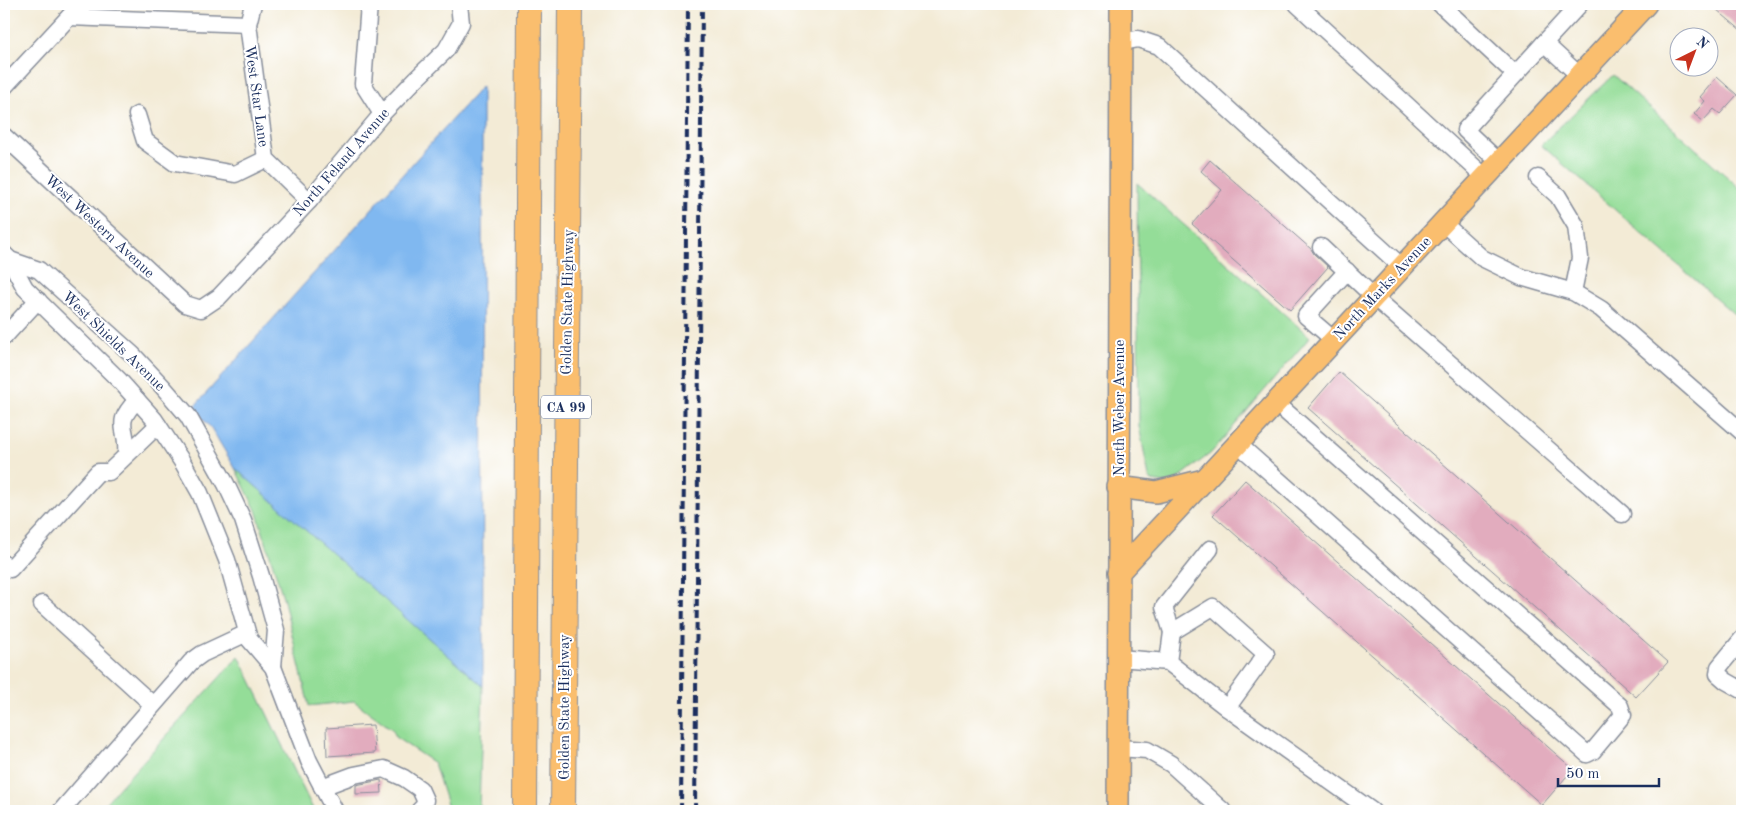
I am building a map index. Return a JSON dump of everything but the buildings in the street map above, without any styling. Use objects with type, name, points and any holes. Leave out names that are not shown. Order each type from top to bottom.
[{"type":"highway","name":"CA 99","points":[[525,811],[529,4]]},
{"type":"highway","name":"Golden State Highway","points":[[563,811],[570,4]]},
{"type":"main road","name":"North Weber Avenue","points":[[1118,811],[1121,4]]},
{"type":"main road","name":"North Marks Avenue","points":[[1118,573],[1646,4]]},
{"type":"main road","points":[[1118,487],[1156,492],[1205,480]]},
{"type":"street","points":[[4,87],[81,4]]},
{"type":"street","name":"West Star Lane","points":[[253,4],[248,24],[266,159],[309,200]]},
{"type":"street","points":[[368,4],[363,84],[382,114]]},
{"type":"street","name":"North Feland Avenue","points":[[200,309],[219,297],[309,200],[382,114],[446,50],[461,23],[459,4]]},
{"type":"street","points":[[1297,4],[1492,170]]},
{"type":"street","points":[[1440,4],[1515,74]]},
{"type":"street","points":[[1492,170],[1465,130],[1580,4]]},
{"type":"street","points":[[69,17],[248,24]]},
{"type":"street","points":[[1121,42],[1138,39],[1159,46],[1402,267]]},
{"type":"street","points":[[1544,43],[1580,76]]},
{"type":"street","points":[[137,115],[145,141],[175,162],[235,174],[266,159]]},
{"type":"street","name":"West Western Avenue","points":[[4,136],[185,304],[200,309]]},
{"type":"street","points":[[1538,178],[1558,196],[1576,226],[1580,258],[1573,292]]},
{"type":"street","points":[[1443,223],[1482,258],[1521,277],[1573,292],[1601,309],[1742,432]]},
{"type":"street","points":[[1321,247],[1374,297],[1622,514]]},
{"type":"street","name":"West Shields Avenue","points":[[7,257],[25,288],[120,381],[158,425],[183,463],[200,494],[227,560],[248,639],[273,667],[309,761],[335,811]]},
{"type":"street","name":"West Shields Avenue","points":[[7,257],[39,270],[133,355],[188,416],[226,484],[243,520],[276,630],[273,667]]},
{"type":"street","points":[[1334,340],[1306,316],[1347,271]]},
{"type":"street","points":[[4,337],[38,300]]},
{"type":"street","points":[[126,455],[127,443],[123,428],[123,418],[127,410],[137,400]]},
{"type":"street","points":[[1238,444],[1587,754],[1592,751],[1622,715],[1620,706],[1276,403]]},
{"type":"street","points":[[6,570],[98,472],[109,472],[158,425]]},
{"type":"street","points":[[1168,662],[1172,632],[1164,607],[1210,548]]},
{"type":"street","points":[[42,604],[153,705]]},
{"type":"street","points":[[1172,632],[1213,607],[1266,654],[1227,708]]},
{"type":"street","points":[[61,811],[191,662],[202,654],[247,633]]},
{"type":"street","points":[[1742,639],[1719,667],[1718,674],[1742,690]]},
{"type":"street","points":[[1119,658],[1168,662],[1227,708],[1372,811]]},
{"type":"street","points":[[1118,748],[1147,750],[1171,764],[1223,811]]},
{"type":"street","points":[[322,787],[354,775],[384,769],[404,778],[420,789],[425,800],[424,806],[419,811]]},
{"type":"green space","points":[[1613,75],[1742,190],[1742,321],[1541,145]]},
{"type":"green space","points":[[1137,183],[1310,337],[1211,453],[1171,484],[1152,481],[1149,477],[1139,426]]},
{"type":"green space","points":[[235,468],[483,686],[479,811],[449,811],[434,763],[395,737],[393,730],[354,701],[309,706],[283,597],[256,510]]},
{"type":"green space","points":[[239,656],[314,811],[98,811]]},
{"type":"water","points":[[482,86],[483,686],[235,468],[211,428],[193,408]]},
{"type":"railway","points":[[681,811],[688,4]]},
{"type":"railway","points":[[695,811],[702,4]]}]
